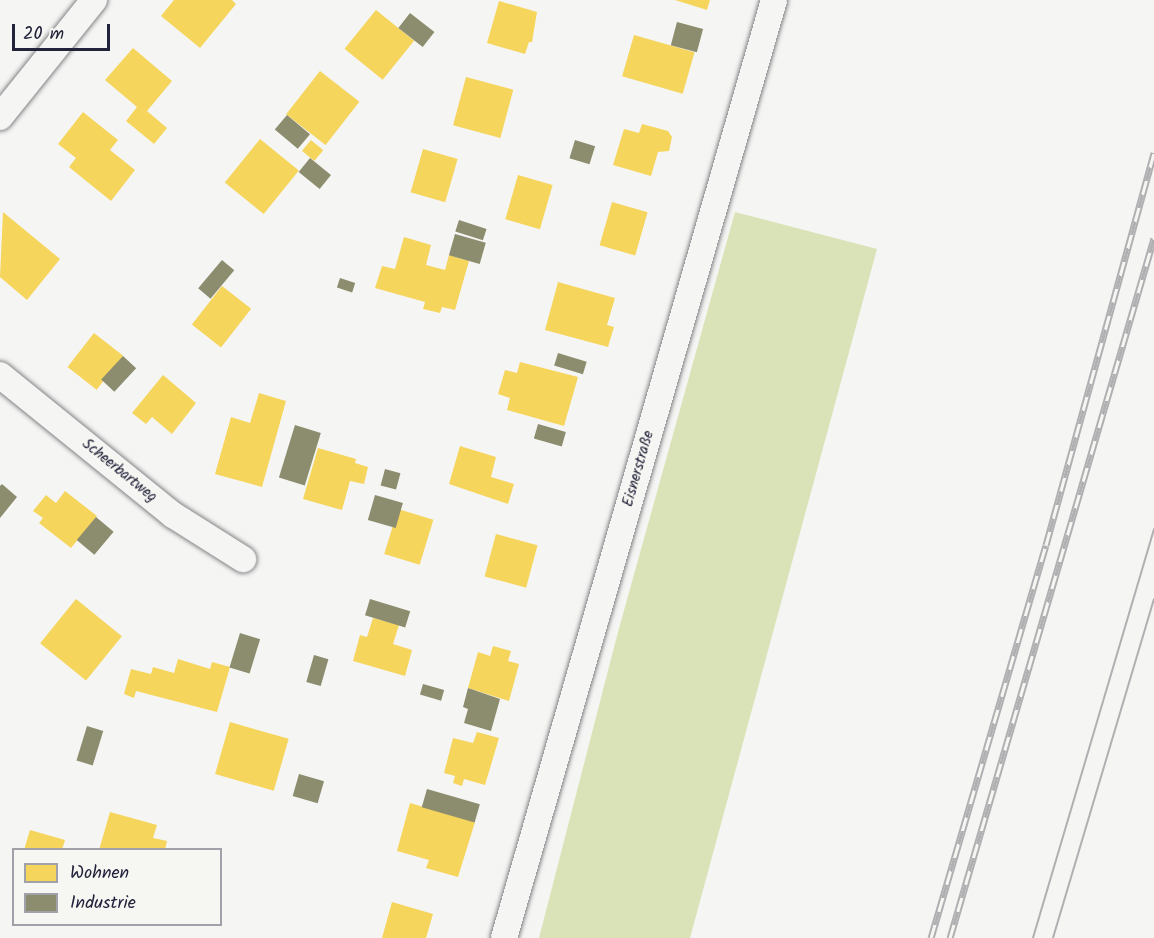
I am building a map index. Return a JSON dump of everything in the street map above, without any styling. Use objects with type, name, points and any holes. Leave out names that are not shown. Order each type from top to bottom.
[{"type":"street","points":[[0,117],[94,0]]},
{"type":"street","name":"Eisnerstraße","points":[[504,938],[774,0]]},
{"type":"street","name":"Scheerbartweg","points":[[0,375],[173,515],[243,559]]},
{"type":"green space","points":[[735,212],[877,249],[690,938],[539,938],[618,632]]},
{"type":"building: Wohnen","points":[[174,0],[232,0],[236,4],[200,48],[161,16]]},
{"type":"building: Wohnen","points":[[675,0],[710,0],[707,10]]},
{"type":"building: Wohnen","points":[[499,1],[537,12],[532,42],[529,42],[525,54],[487,43]]},
{"type":"building: Wohnen","points":[[376,10],[414,41],[383,80],[345,49]]},
{"type":"building: Wohnen","points":[[634,35],[695,52],[683,94],[622,76]]},
{"type":"building: Wohnen","points":[[133,48],[172,81],[147,111],[167,128],[154,144],[126,121],[137,107],[105,80]]},
{"type":"building: Wohnen","points":[[320,71],[359,102],[326,145],[286,114]]},
{"type":"building: Wohnen","points":[[466,77],[513,90],[500,138],[453,125]]},
{"type":"building: Wohnen","points":[[83,112],[118,140],[110,150],[135,170],[111,201],[69,167],[76,158],[58,144]]},
{"type":"building: Wohnen","points":[[642,124],[668,131],[672,137],[669,151],[658,152],[651,176],[613,165],[624,129],[639,133]]},
{"type":"building: Wohnen","points":[[260,139],[299,170],[264,214],[225,183]]},
{"type":"building: Wohnen","points":[[311,140],[323,150],[314,161],[302,151]]},
{"type":"building: Wohnen","points":[[423,149],[458,159],[445,202],[411,192]]},
{"type":"building: Wohnen","points":[[518,175],[553,185],[540,229],[505,219]]},
{"type":"building: Wohnen","points":[[612,202],[648,212],[635,255],[600,245]]},
{"type":"building: Wohnen","points":[[3,212],[60,259],[27,300],[0,277]]},
{"type":"building: Wohnen","points":[[404,237],[431,245],[426,265],[445,270],[449,255],[469,261],[455,310],[442,307],[440,313],[423,309],[425,302],[375,288],[382,266],[395,269]]},
{"type":"building: Wohnen","points":[[558,282],[615,298],[607,325],[614,327],[608,347],[545,330]]},
{"type":"building: Wohnen","points":[[222,286],[251,309],[221,347],[192,325]]},
{"type":"building: Wohnen","points":[[94,333],[123,356],[97,390],[68,367]]},
{"type":"building: Wohnen","points":[[520,362],[578,377],[564,426],[507,410],[510,398],[498,394],[505,370],[517,373]]},
{"type":"building: Wohnen","points":[[163,375],[196,403],[172,434],[152,417],[146,424],[132,413]]},
{"type":"building: Wohnen","points":[[259,393],[286,401],[262,487],[215,474],[231,417],[250,423]]},
{"type":"building: Wohnen","points":[[460,446],[496,457],[491,477],[514,484],[508,504],[449,484]]},
{"type":"building: Wohnen","points":[[318,448],[356,459],[355,463],[368,467],[364,484],[350,481],[342,510],[303,499]]},
{"type":"building: Wohnen","points":[[65,491],[97,516],[71,548],[39,523],[43,518],[33,511],[46,495],[56,503]]},
{"type":"building: Wohnen","points":[[398,509],[433,520],[420,565],[384,554]]},
{"type":"building: Wohnen","points":[[496,534],[538,545],[526,588],[485,577]]},
{"type":"building: Wohnen","points":[[76,599],[122,636],[86,680],[40,643]]},
{"type":"building: Wohnen","points":[[373,618],[399,625],[393,644],[412,650],[405,676],[353,661],[360,635],[367,637]]},
{"type":"building: Wohnen","points":[[493,646],[511,651],[508,661],[519,664],[509,701],[468,688],[478,652],[490,656]]},
{"type":"building: Wohnen","points":[[178,659],[210,669],[212,662],[230,667],[217,712],[136,691],[134,698],[124,694],[131,669],[151,674],[153,667],[174,673]]},
{"type":"building: Wohnen","points":[[230,722],[289,739],[274,791],[215,774]]},
{"type":"building: Wohnen","points":[[477,732],[499,738],[485,785],[464,779],[462,786],[453,783],[455,776],[444,773],[453,738],[473,743]]},
{"type":"building: Wohnen","points":[[410,803],[475,822],[458,877],[426,868],[429,860],[397,851]]},
{"type":"building: Wohnen","points":[[110,812],[157,825],[153,838],[167,841],[165,848],[100,848]]},
{"type":"building: Wohnen","points":[[30,830],[65,840],[63,848],[25,848]]},
{"type":"building: Wohnen","points":[[392,902],[433,914],[426,938],[382,938]]},
{"type":"building: Industrie","points":[[410,13],[434,32],[423,47],[398,28]]},
{"type":"building: Industrie","points":[[677,22],[703,29],[697,52],[671,45]]},
{"type":"building: Industrie","points":[[287,115],[310,134],[298,149],[275,130]]},
{"type":"building: Industrie","points":[[575,140],[595,146],[590,164],[569,158]]},
{"type":"building: Industrie","points":[[310,158],[331,175],[320,189],[299,172]]},
{"type":"building: Industrie","points":[[459,220],[487,229],[483,240],[455,231]]},
{"type":"building: Industrie","points":[[455,234],[486,243],[480,264],[449,255]]},
{"type":"building: Industrie","points":[[222,260],[234,270],[210,299],[198,288]]},
{"type":"building: Industrie","points":[[340,278],[355,283],[352,292],[337,288]]},
{"type":"building: Industrie","points":[[558,353],[587,362],[583,374],[554,365]]},
{"type":"building: Industrie","points":[[123,356],[136,368],[114,392],[101,379]]},
{"type":"building: Industrie","points":[[538,424],[566,432],[562,446],[534,438]]},
{"type":"building: Industrie","points":[[295,425],[321,433],[305,485],[279,478]]},
{"type":"building: Industrie","points":[[385,469],[400,473],[396,490],[381,485]]},
{"type":"building: Industrie","points":[[2,484],[17,497],[0,518],[0,486]]},
{"type":"building: Industrie","points":[[375,495],[403,503],[396,528],[368,520]]},
{"type":"building: Industrie","points":[[96,517],[114,532],[94,555],[77,540]]},
{"type":"building: Industrie","points":[[370,599],[410,611],[405,628],[365,615]]},
{"type":"building: Industrie","points":[[240,633],[260,639],[250,674],[229,667]]},
{"type":"building: Industrie","points":[[314,655],[328,659],[321,686],[306,682]]},
{"type":"building: Industrie","points":[[423,684],[444,690],[441,701],[420,695]]},
{"type":"building: Industrie","points":[[468,688],[500,699],[491,731],[464,723],[468,709],[463,707]]},
{"type":"building: Industrie","points":[[87,726],[103,731],[93,765],[76,760]]},
{"type":"building: Industrie","points":[[299,774],[324,781],[318,803],[293,796]]},
{"type":"building: Industrie","points":[[427,789],[480,804],[475,822],[422,807]]},
{"type":"tram line","points":[[1033,938],[1154,530]]},
{"type":"tram line","points":[[1053,938],[1154,600]]},
{"type":"railway","points":[[931,938],[1046,545],[1154,153]]},
{"type":"railway","points":[[950,938],[1154,238]]}]
